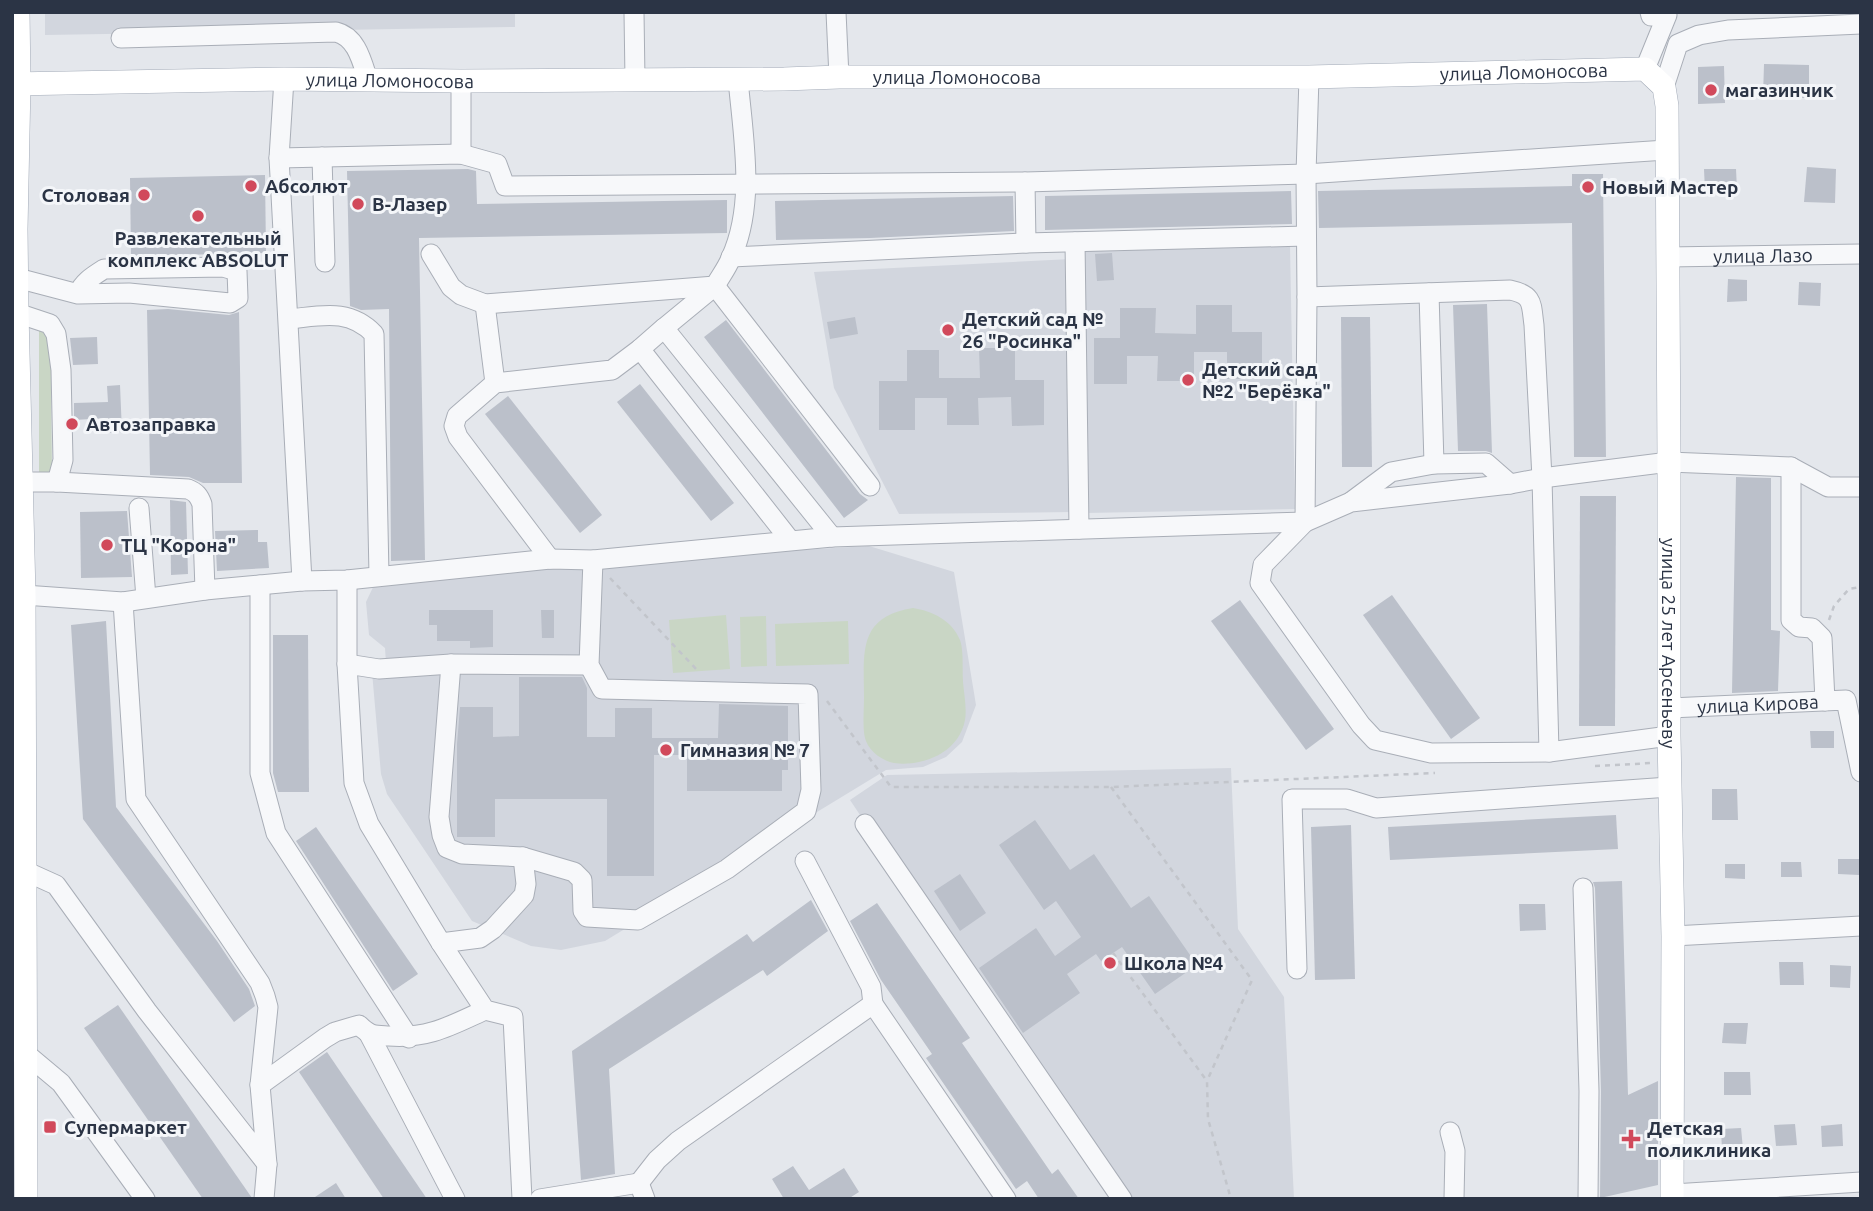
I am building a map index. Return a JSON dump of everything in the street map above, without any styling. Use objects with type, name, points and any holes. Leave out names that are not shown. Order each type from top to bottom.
[{"type":"main road","points":[[18,12],[18,596],[25,871],[18,1052],[26,1199]]},
{"type":"main road","points":[[1645,69],[1664,87]]},
{"type":"main road","name":"улица Ломоносова","points":[[16,84],[284,79],[461,81],[839,77],[1309,77],[1645,69]]},
{"type":"main road","name":"улица 25 лет Арсеньеву","points":[[1664,87],[1667,106],[1669,787],[1673,936],[1672,1196]]},
{"type":"main road","points":[[1670,708],[1673,936]]},
{"type":"street","points":[[634,12],[635,80]]},
{"type":"street","points":[[835,12],[839,77]]},
{"type":"street","points":[[1645,69],[1667,15],[1651,16],[1650,12]]},
{"type":"street","points":[[1664,87],[1678,44],[1699,35],[1728,30],[1861,24]]},
{"type":"street","points":[[121,38],[336,32],[344,34],[355,46],[368,80]]},
{"type":"street","points":[[1309,77],[1306,174],[1305,522],[1263,565],[1260,583],[1361,725],[1375,740],[1431,753],[1549,752],[1669,736]]},
{"type":"street","points":[[284,79],[279,158],[302,581]]},
{"type":"street","points":[[550,559],[458,437],[454,426],[457,416],[495,383],[612,370],[715,286],[732,257],[743,222],[746,184],[738,79]]},
{"type":"street","points":[[461,81],[461,154]]},
{"type":"street","points":[[279,158],[461,154],[497,164],[505,186],[1024,182],[1306,174],[1666,150]]},
{"type":"street","points":[[322,157],[325,262]]},
{"type":"street","points":[[1024,182],[1026,243]]},
{"type":"street","points":[[732,257],[1026,243],[1306,236]]},
{"type":"street","points":[[1075,242],[1079,529]]},
{"type":"street","points":[[432,254],[451,287],[461,295],[485,304],[715,286]]},
{"type":"street","name":"улица Лазо","points":[[1667,257],[1861,254]]},
{"type":"street","points":[[17,278],[78,294],[129,293],[230,303],[238,298],[237,271],[223,267],[104,269],[81,286],[78,294]]},
{"type":"street","points":[[715,286],[870,486]]},
{"type":"street","points":[[1307,298],[1510,290],[1522,292],[1530,301],[1534,325],[1542,478],[1549,752]]},
{"type":"street","points":[[1429,293],[1434,464]]},
{"type":"street","points":[[485,304],[495,383]]},
{"type":"street","points":[[17,313],[50,324],[56,334],[61,370],[63,460],[57,482]]},
{"type":"street","points":[[289,318],[340,315],[363,323],[374,334],[379,575]]},
{"type":"street","points":[[664,328],[832,537]]},
{"type":"street","points":[[640,349],[790,540]]},
{"type":"street","points":[[1351,502],[1510,484],[1669,461],[1791,467],[1828,487],[1861,487]]},
{"type":"street","points":[[18,596],[123,602],[205,590],[302,581],[347,580],[550,559],[593,560],[832,537],[1305,522],[1351,502],[1391,472],[1434,464],[1486,463],[1510,484]]},
{"type":"street","points":[[1791,467],[1790,620],[1799,627],[1812,628],[1822,638],[1825,701]]},
{"type":"street","points":[[20,482],[188,489],[194,492],[202,504],[205,590]]},
{"type":"street","points":[[139,508],[146,598]]},
{"type":"street","points":[[451,664],[439,817],[447,848],[462,855],[523,856],[574,872],[582,880],[583,911],[587,917],[638,920],[727,869],[806,811],[811,790],[808,694],[602,689],[589,665],[593,560]]},
{"type":"street","points":[[347,580],[347,664],[354,783],[369,824],[485,1010]]},
{"type":"street","points":[[260,585],[260,773],[276,833],[409,1038]]},
{"type":"street","points":[[123,602],[136,799],[260,983],[268,1007],[260,1085],[267,1164],[264,1199]]},
{"type":"street","points":[[347,664],[379,669],[451,664],[589,665]]},
{"type":"street","name":"улица Кирова","points":[[1670,708],[1846,700],[1861,772]]},
{"type":"street","points":[[1297,969],[1292,799],[1347,799],[1376,808],[1669,787]]},
{"type":"street","points":[[865,824],[1122,1199]]},
{"type":"street","points":[[441,943],[480,938],[493,929],[524,895],[526,884],[523,856]]},
{"type":"street","points":[[805,862],[871,987],[873,1004],[1006,1199]]},
{"type":"street","points":[[25,871],[56,885],[147,1010],[267,1164]]},
{"type":"street","points":[[1583,888],[1589,1091],[1588,1199]]},
{"type":"street","points":[[1673,936],[1861,926]]},
{"type":"street","points":[[540,1199],[642,1191],[657,1160],[678,1141],[873,1004]]},
{"type":"street","points":[[369,1034],[409,1038],[432,1034],[485,1010],[513,1017],[522,1199]]},
{"type":"street","points":[[260,1085],[335,1032],[359,1025],[369,1034],[455,1199]]},
{"type":"street","points":[[18,1052],[61,1083],[145,1199]]},
{"type":"street","points":[[1450,1132],[1455,1151],[1454,1199]]},
{"type":"street","points":[[1672,1196],[1861,1182]]},
{"type":"path","points":[[593,560],[702,675]]},
{"type":"path","points":[[1822,638],[1834,606],[1849,589],[1861,587]]},
{"type":"path","points":[[821,691],[891,787],[1111,787],[1447,772]]},
{"type":"path","points":[[1586,766],[1670,762]]},
{"type":"path","points":[[1111,787],[1252,979],[1207,1082],[1208,1119],[1230,1199]]},
{"type":"path","points":[[1113,953],[1207,1082]]},
{"type":"shaded area","points":[[45,12],[515,12],[515,27],[45,35]]},
{"type":"shaded area","name":"Детский сад №2 \"Берёзка\"","points":[[1290,246],[1295,509],[1085,513],[1080,251]]},
{"type":"shaded area","name":"Детский сад № 26 \"Росинка\"","points":[[1071,259],[1073,512],[899,514],[834,388],[814,272]]},
{"type":"shaded area","name":"Гимназия № 7","points":[[869,546],[954,572],[976,705],[962,742],[946,757],[923,767],[886,770],[605,941],[561,950],[531,946],[472,921],[387,794],[381,774],[372,672],[386,663],[385,648],[369,635],[366,602],[375,583],[386,574]]},
{"type":"shaded area","name":"Школа №4","points":[[1231,768],[1238,929],[1284,997],[1294,1199],[1117,1199],[850,800],[887,775]]},
{"type":"green space","points":[[39,328],[46,328],[54,385],[51,391],[52,470],[50,475],[39,482]]},
{"type":"green space","points":[[913,608],[927,611],[947,622],[960,640],[966,716],[956,741],[948,749],[928,760],[905,764],[881,758],[868,745],[864,720],[864,666],[865,652],[873,629],[895,613]]},
{"type":"green space","points":[[726,615],[730,669],[673,673],[669,620]]},
{"type":"green space","points":[[766,616],[767,666],[741,667],[740,617]]},
{"type":"green space","points":[[848,621],[849,664],[776,666],[775,624]]},
{"type":"building","points":[[1764,64],[1809,65],[1809,98],[1763,97]]},
{"type":"building","points":[[1724,66],[1725,103],[1698,104],[1698,67]]},
{"type":"building","points":[[1807,167],[1836,169],[1835,203],[1804,202]]},
{"type":"building","points":[[1704,169],[1736,169],[1737,190],[1705,191]]},
{"type":"building","points":[[347,171],[476,171],[477,204],[727,200],[727,233],[419,238],[425,560],[391,561],[389,309],[361,310],[350,306]]},
{"type":"building","points":[[1572,174],[1603,174],[1606,457],[1574,457],[1572,223],[1319,228],[1318,191],[1572,186]]},
{"type":"building","name":"Развлекательный комплекс ABSOLUT","points":[[265,175],[266,253],[131,256],[130,178]]},
{"type":"building","points":[[1291,191],[1292,224],[1045,230],[1045,196]]},
{"type":"building","points":[[1013,196],[1014,231],[776,240],[775,201]]},
{"type":"building","points":[[1112,253],[1114,280],[1097,281],[1095,254]]},
{"type":"building","points":[[1728,279],[1747,280],[1747,301],[1727,302]]},
{"type":"building","points":[[1799,282],[1821,283],[1820,306],[1798,305]]},
{"type":"building","points":[[1487,304],[1492,453],[1458,451],[1453,305]]},
{"type":"building","points":[[1196,305],[1232,305],[1232,332],[1262,332],[1262,379],[1227,379],[1227,352],[1194,352],[1194,381],[1157,381],[1158,356],[1127,356],[1127,384],[1094,384],[1094,338],[1120,338],[1120,308],[1156,308],[1155,333],[1196,334]]},
{"type":"building","points":[[168,309],[229,315],[239,312],[242,483],[203,483],[189,477],[150,475],[147,310]]},
{"type":"building","points":[[855,317],[858,334],[830,339],[827,322]]},
{"type":"building","points":[[1341,317],[1370,317],[1372,467],[1342,467]]},
{"type":"building","points":[[726,320],[860,494],[868,500],[844,518],[704,337]]},
{"type":"building","points":[[97,337],[98,364],[73,365],[70,338]]},
{"type":"building","points":[[979,348],[1015,348],[1015,380],[1044,380],[1044,425],[1012,426],[1011,397],[978,398],[979,425],[947,425],[947,398],[915,398],[915,430],[879,430],[879,381],[907,381],[907,350],[939,350],[939,378],[980,378]]},
{"type":"building","points":[[640,384],[734,503],[711,521],[617,402]]},
{"type":"building","points":[[120,385],[122,432],[109,433],[108,418],[74,420],[74,403],[108,402],[107,386]]},
{"type":"building","points":[[508,396],[602,515],[580,533],[485,414]]},
{"type":"building","points":[[1736,477],[1771,478],[1771,630],[1780,631],[1778,691],[1732,693]]},
{"type":"building","points":[[1580,496],[1616,496],[1615,726],[1579,726]]},
{"type":"building","points":[[170,500],[186,502],[188,574],[171,575]]},
{"type":"building","name":"ТЦ \"Корона\"","points":[[127,511],[132,577],[81,578],[80,512]]},
{"type":"building","points":[[258,530],[258,542],[267,542],[269,568],[217,571],[215,531]]},
{"type":"building","points":[[1392,595],[1480,718],[1451,739],[1363,615]]},
{"type":"building","points":[[1240,600],[1334,729],[1306,750],[1211,621]]},
{"type":"building","points":[[429,610],[493,610],[493,647],[470,648],[470,641],[437,641],[437,625],[429,625]]},
{"type":"building","points":[[541,610],[554,610],[554,638],[542,638]]},
{"type":"building","points":[[106,621],[116,807],[217,941],[249,989],[255,1006],[234,1022],[83,819],[71,625]]},
{"type":"building","points":[[273,635],[308,635],[309,792],[278,792],[273,773]]},
{"type":"building","points":[[519,677],[582,677],[587,688],[587,737],[615,737],[615,708],[652,708],[652,738],[718,738],[719,704],[788,706],[788,770],[782,770],[782,791],[687,791],[687,755],[654,755],[654,876],[607,876],[607,799],[495,799],[495,837],[457,837],[457,744],[460,707],[493,707],[493,737],[519,736]]},
{"type":"building","points":[[1810,731],[1834,731],[1834,748],[1811,748]]},
{"type":"building","points":[[1712,789],[1737,789],[1738,820],[1712,820]]},
{"type":"building","points":[[1616,815],[1618,849],[1390,860],[1388,827]]},
{"type":"building","points":[[1035,820],[1070,870],[1094,854],[1131,908],[1149,896],[1197,965],[1155,994],[1122,947],[1101,961],[1096,954],[1067,974],[1080,993],[1023,1033],[979,968],[1036,928],[1055,956],[1081,937],[1056,901],[1044,910],[999,845]]},
{"type":"building","points":[[1351,825],[1355,979],[1315,980],[1311,827]]},
{"type":"building","points":[[316,827],[418,974],[393,991],[296,841]]},
{"type":"building","points":[[1838,859],[1859,859],[1859,875],[1838,874]]},
{"type":"building","points":[[1781,862],[1801,862],[1802,877],[1781,877]]},
{"type":"building","points":[[1725,864],[1745,864],[1745,879],[1725,878]]},
{"type":"building","points":[[960,874],[986,913],[960,931],[934,891]]},
{"type":"building","points":[[1622,881],[1628,1095],[1658,1081],[1658,1185],[1600,1198],[1601,1091],[1593,882]]},
{"type":"building","points":[[811,900],[828,931],[767,976],[763,970],[609,1069],[615,1174],[581,1180],[572,1051],[747,934],[753,942]]},
{"type":"building","points":[[877,903],[970,1038],[962,1043],[1052,1174],[1058,1169],[1079,1199],[1039,1199],[1027,1181],[1016,1189],[926,1058],[932,1054],[881,980],[850,921]]},
{"type":"building","points":[[1519,904],[1545,904],[1546,930],[1520,931]]},
{"type":"building","points":[[1779,962],[1803,962],[1804,985],[1780,985]]},
{"type":"building","points":[[1830,965],[1851,966],[1850,988],[1830,987]]},
{"type":"building","points":[[118,1005],[252,1199],[203,1199],[84,1028]]},
{"type":"building","points":[[1724,1023],[1748,1023],[1746,1044],[1722,1043]]},
{"type":"building","points":[[327,1052],[427,1199],[384,1199],[299,1072]]},
{"type":"building","points":[[1724,1072],[1750,1072],[1751,1095],[1724,1095]]},
{"type":"building","points":[[1795,1124],[1797,1145],[1776,1146],[1774,1125]]},
{"type":"building","points":[[1842,1124],[1843,1146],[1822,1147],[1821,1126]]},
{"type":"building","points":[[1741,1128],[1743,1149],[1722,1150],[1721,1129]]},
{"type":"building","points":[[793,1166],[809,1190],[844,1168],[859,1192],[848,1199],[784,1199],[772,1179]]},
{"type":"building","points":[[336,1183],[346,1199],[312,1199]]},
{"type":"place","name":"магазинчик","points":[[1711,90]]},
{"type":"place","name":"Абсолют","points":[[251,186]]},
{"type":"place","name":"Новый Мастер","points":[[1588,187]]},
{"type":"place","name":"Столовая","points":[[144,195]]},
{"type":"place","name":"В-Лазер","points":[[358,204]]},
{"type":"place","name":"Развлекательный комплекс ABSOLUT","points":[[198,216]]},
{"type":"place","name":"Детский сад № 26 \"Росинка\"","points":[[948,330]]},
{"type":"place","name":"Детский сад №2 \"Берёзка\"","points":[[1188,380]]},
{"type":"place","name":"Автозаправка","points":[[72,424]]},
{"type":"place","name":"ТЦ \"Корона\"","points":[[107,545]]},
{"type":"place","name":"Гимназия № 7","points":[[666,750]]},
{"type":"place","name":"Школа №4","points":[[1110,963]]},
{"type":"place","name":"Супермаркет","points":[[50,1127]]},
{"type":"place","name":"Детская поликлиника","points":[[1631,1139]]}]
